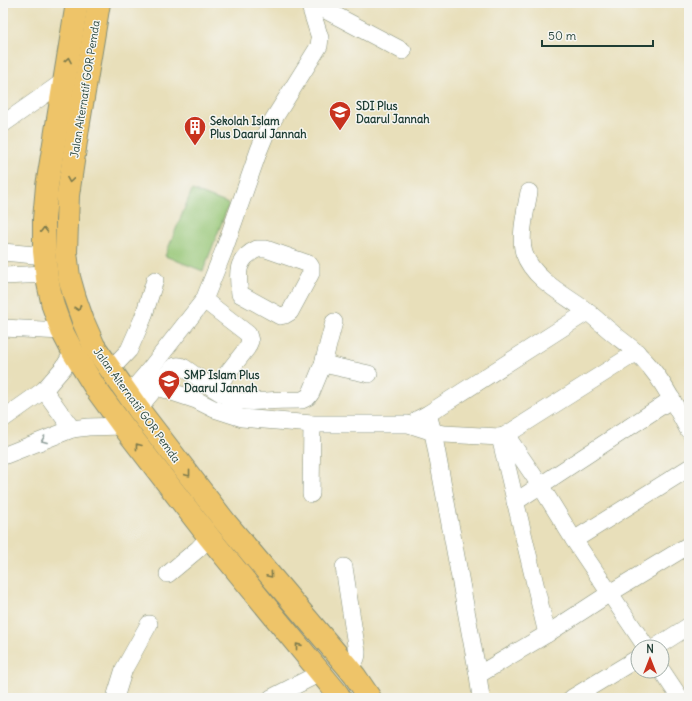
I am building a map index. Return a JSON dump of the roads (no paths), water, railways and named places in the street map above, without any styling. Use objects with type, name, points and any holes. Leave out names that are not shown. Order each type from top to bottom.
[{"type":"main road","name":"Jalan Alternatif GOR Pemda","points":[[78,3],[47,186],[44,219],[46,265],[52,306],[62,331],[73,352],[96,389],[123,426],[209,537],[340,698]]},
{"type":"main road","name":"Jalan Alternatif GOR Pemda","points":[[99,3],[68,195],[66,252],[69,277],[83,321],[94,346],[133,402],[226,523],[347,666],[370,698]]},
{"type":"street","points":[[311,3],[403,51]]},
{"type":"street","points":[[133,402],[146,374],[204,300],[224,250],[268,128],[318,46],[320,38],[311,3]]},
{"type":"street","points":[[3,124],[64,81]]},
{"type":"street","points":[[529,192],[523,234],[524,252],[531,267],[546,282],[588,312],[637,352],[652,368],[672,399],[689,431]]},
{"type":"street","points":[[257,249],[266,249],[309,264],[311,267],[311,273],[290,312],[280,316],[240,294],[239,270],[242,260],[249,252],[257,249]]},
{"type":"street","points":[[224,250],[242,260]]},
{"type":"street","points":[[3,252],[46,265]]},
{"type":"street","points":[[3,276],[46,265]]},
{"type":"street","points":[[110,370],[129,350],[143,318],[155,280]]},
{"type":"street","points":[[204,300],[248,334],[250,340],[247,348],[215,389]]},
{"type":"street","points":[[408,424],[428,414],[588,312]]},
{"type":"street","points":[[133,402],[157,387],[173,367],[180,365],[215,389],[233,399],[240,401],[302,400],[310,395],[323,364],[334,322]]},
{"type":"street","points":[[3,328],[62,331]]},
{"type":"street","points":[[3,419],[44,390],[64,367],[73,352]]},
{"type":"street","points":[[157,387],[242,418],[312,424],[408,424],[444,434],[503,436],[637,352]]},
{"type":"street","points":[[323,364],[369,374]]},
{"type":"street","points":[[44,390],[72,429]]},
{"type":"street","points":[[515,502],[672,399]]},
{"type":"street","points":[[428,414],[433,432],[481,698]]},
{"type":"street","points":[[311,494],[312,424]]},
{"type":"street","points":[[4,453],[72,429],[123,426]]},
{"type":"street","points":[[503,436],[540,485],[574,540],[641,639]]},
{"type":"street","points":[[503,436],[515,502],[547,634]]},
{"type":"street","points":[[574,540],[689,468]]},
{"type":"street","points":[[168,574],[198,549],[209,537]]},
{"type":"street","points":[[478,675],[547,634],[610,593],[689,545]]},
{"type":"street","points":[[344,567],[357,652],[357,658],[347,666]]},
{"type":"street","points":[[115,698],[124,669],[149,624]]},
{"type":"street","points":[[669,639],[689,626]]},
{"type":"street","points":[[572,698],[630,663]]},
{"type":"street","points":[[271,698],[320,673]]},
{"type":"street","points":[[667,679],[680,698]]},
{"type":"place","name":"SDI Plus Daarul Jannah","points":[[340,132]]},
{"type":"place","name":"Sekolah Islam Plus Daarul Jannah","points":[[195,146]]},
{"type":"place","name":"SMP Islam Plus Daarul Jannah","points":[[169,400]]}]
